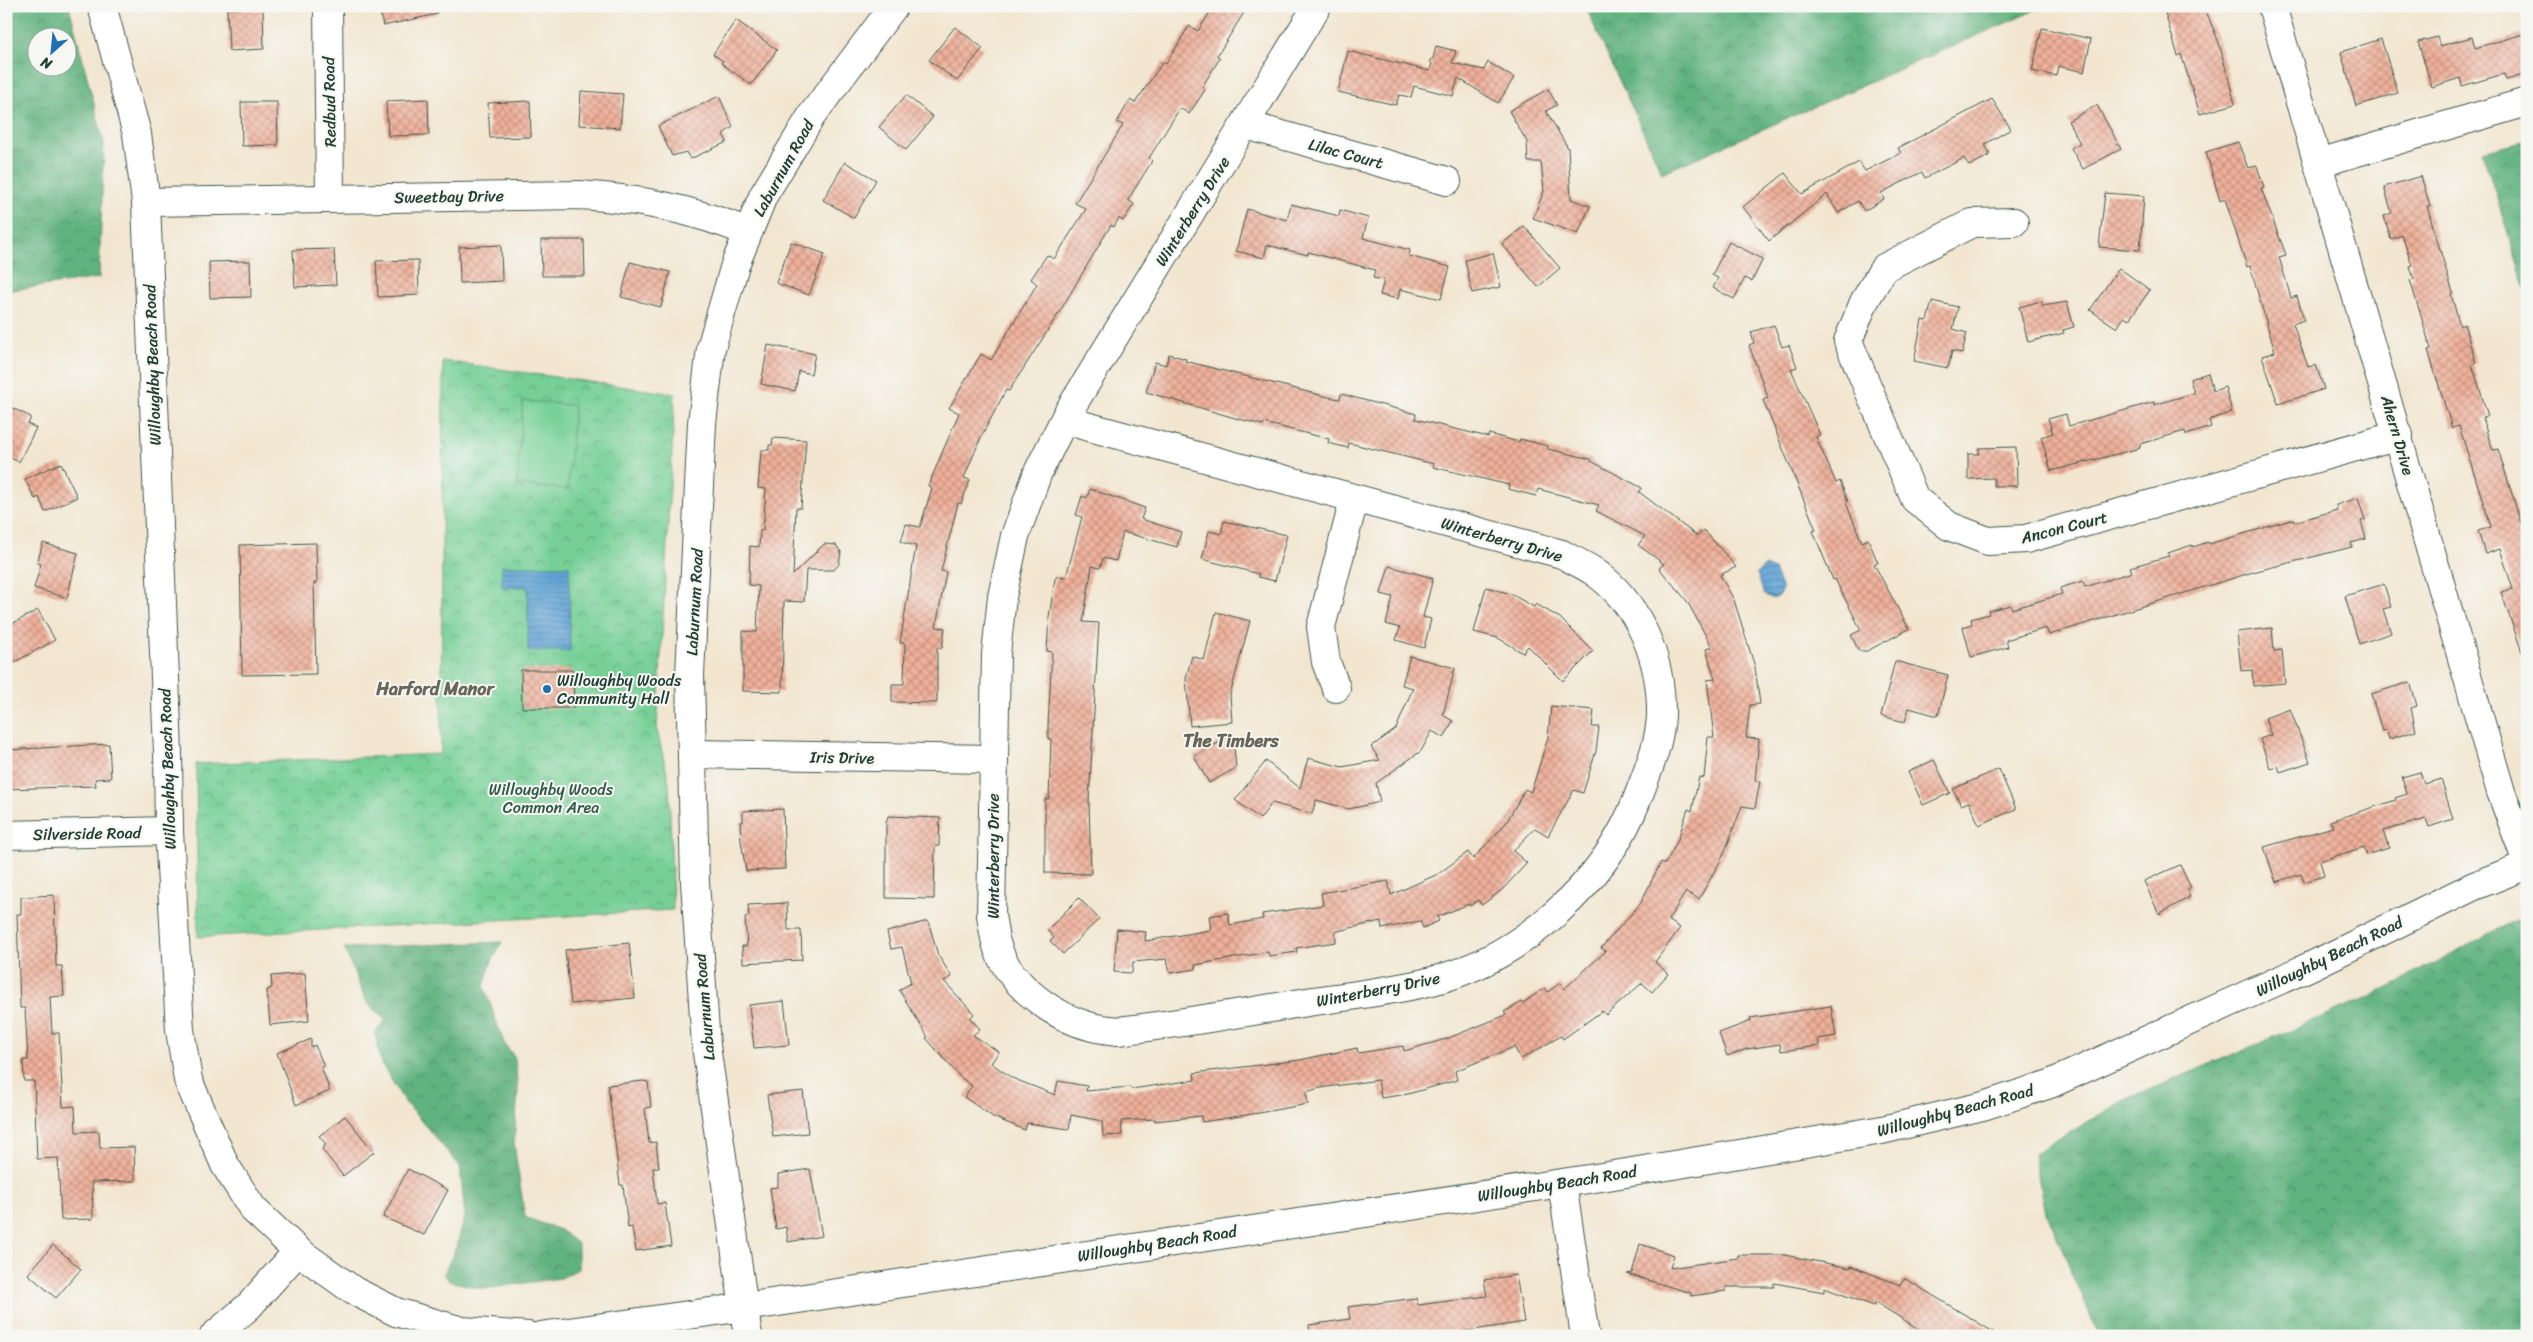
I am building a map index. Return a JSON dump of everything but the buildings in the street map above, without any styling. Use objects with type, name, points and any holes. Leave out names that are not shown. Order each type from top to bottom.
[{"type":"street","name":"Willoughby Beach Road","points":[[102,6],[137,134],[146,202],[167,735],[169,832],[180,1030],[188,1080],[225,1165],[248,1202],[298,1251],[354,1291],[396,1312],[462,1331],[528,1336]]},
{"type":"street","name":"Redbud Road","points":[[328,6],[330,198]]},
{"type":"street","name":"Laburnum Road","points":[[748,1336],[706,1046],[695,882],[690,675],[702,423],[711,348],[735,265],[763,196],[812,115],[894,6]]},
{"type":"street","name":"Winterberry Drive","points":[[1067,414],[1082,425],[1354,500],[1562,554],[1594,572],[1622,597],[1641,626],[1657,664],[1661,699],[1660,726],[1652,760],[1632,812],[1618,840],[1597,870],[1569,901],[1519,942],[1489,959],[1433,981],[1155,1027],[1118,1031],[1091,1027],[1064,1016],[1036,999],[1017,982],[998,950],[991,915],[996,654],[1002,597],[1015,536],[1038,472],[1067,414],[1246,125],[1317,6]]},
{"type":"street","name":"Ahern Drive","points":[[2272,6],[2501,792],[2527,863]]},
{"type":"street","points":[[2318,163],[2527,102]]},
{"type":"street","name":"Lilac Court","points":[[1246,125],[1447,181]]},
{"type":"street","name":"Sweetbay Drive","points":[[146,202],[580,195],[627,198],[666,205],[709,217],[748,232]]},
{"type":"street","name":"Ancon Court","points":[[2014,222],[1972,223],[1884,268],[1864,302],[1848,341],[1915,499],[1949,526],[1988,541],[2026,539],[2398,435]]},
{"type":"street","points":[[1336,688],[1326,662],[1321,627],[1354,500]]},
{"type":"street","name":"Iris Drive","points":[[692,754],[993,759]]},
{"type":"street","name":"Silverside Road","points":[[6,835],[169,832]]},
{"type":"street","name":"Willoughby Beach Road","points":[[540,1336],[745,1307],[1562,1183],[1882,1130],[1983,1106],[2050,1084],[2313,965],[2474,886],[2527,863]]},
{"type":"street","points":[[1562,1183],[1585,1336]]},
{"type":"street","points":[[214,1336],[249,1306],[298,1251]]},
{"type":"green space","points":[[6,6],[69,6],[75,28],[28,28],[28,78],[78,78],[78,41],[104,143],[99,278],[6,291]]},
{"type":"green space","points":[[1585,6],[2045,6],[1662,173]]},
{"type":"green space","points":[[2527,140],[2527,290],[2526,290],[2482,151]]},
{"type":"green space","name":"Willoughby Woods Common Area","points":[[443,361],[675,394],[657,730],[669,782],[673,910],[198,937],[196,764],[441,754]]},
{"type":"green space","points":[[523,401],[574,405],[568,489],[517,485]]},
{"type":"green space","points":[[2527,914],[2527,1336],[2099,1336],[2043,1204],[2034,1153],[2127,1099],[2371,996]]},
{"type":"green space","points":[[502,942],[491,963],[484,986],[504,1043],[515,1058],[518,1092],[514,1144],[525,1217],[560,1230],[578,1244],[578,1269],[561,1278],[483,1289],[449,1281],[444,1273],[455,1250],[465,1217],[460,1166],[404,1101],[381,1063],[375,1033],[386,1020],[367,1003],[344,948]]},
{"type":"water","points":[[502,566],[569,566],[570,651],[528,651],[528,587],[502,587]]},
{"type":"water","points":[[1765,566],[1774,570],[1782,589],[1779,596],[1774,599],[1764,595],[1757,573]]},
{"type":"place","name":"Willoughby Woods Community Hall","points":[[547,689]]},
{"type":"district","name":"Harford Manor","points":[[435,689]]},
{"type":"district","name":"The Timbers","points":[[1231,741]]}]
